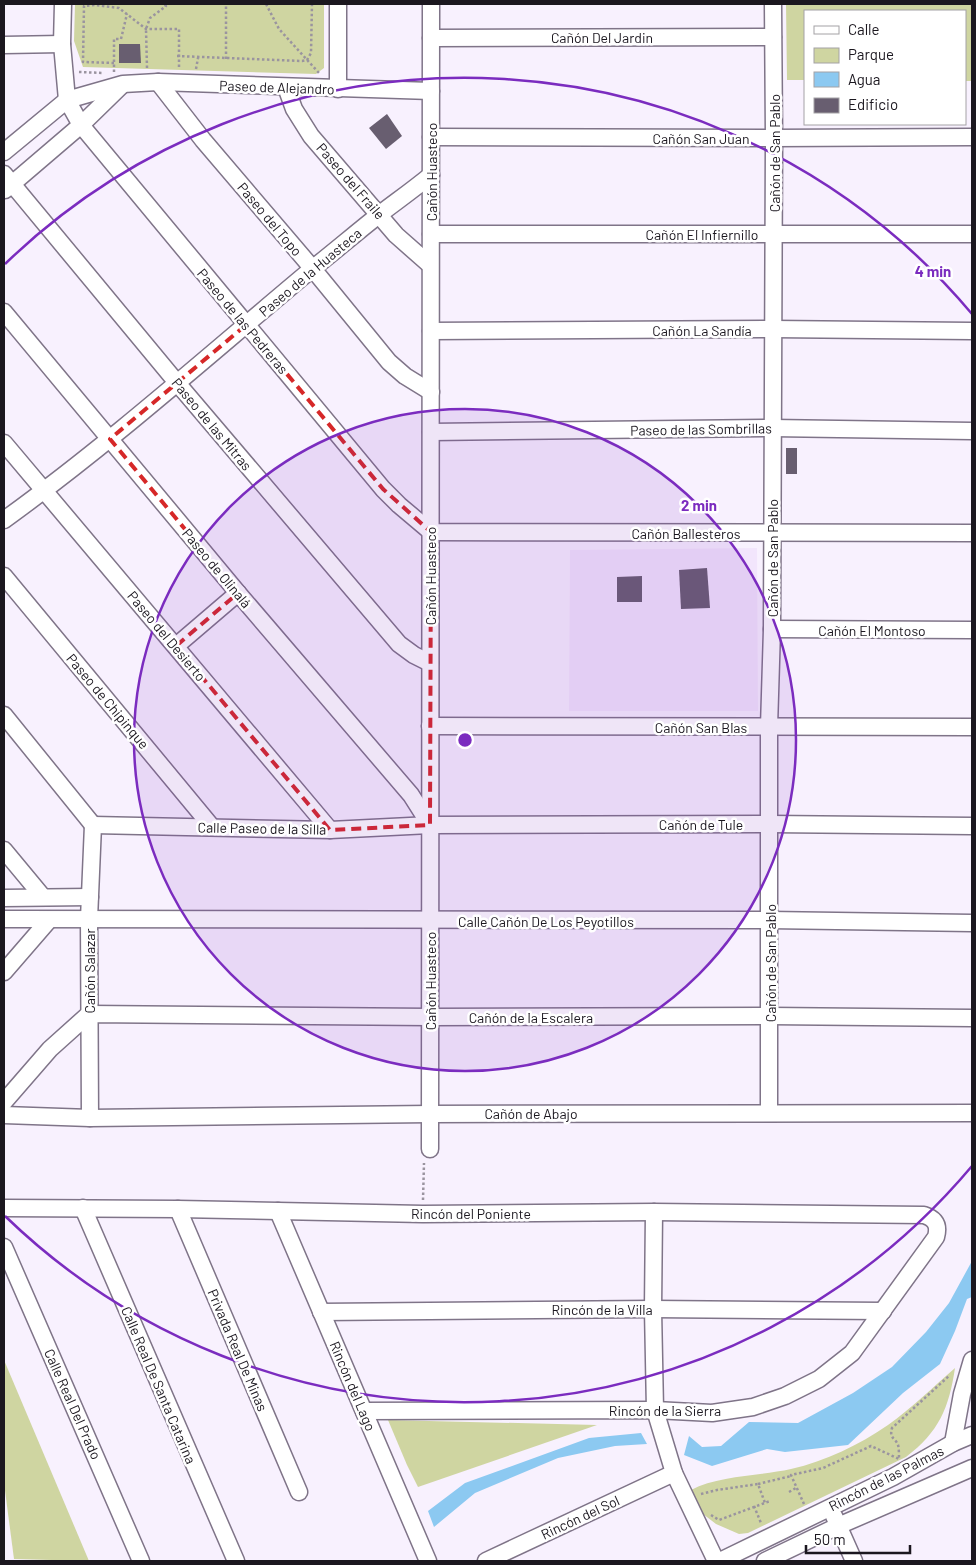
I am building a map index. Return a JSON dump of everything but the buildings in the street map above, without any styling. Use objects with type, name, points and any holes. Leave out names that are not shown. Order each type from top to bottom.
[{"type":"street","points":[[63,4],[62,44],[67,100]]},
{"type":"street","points":[[338,4],[338,89]]},
{"type":"street","name":"Cañón Huasteco","points":[[430,1149],[431,4]]},
{"type":"street","name":"Cañón de San Pablo","points":[[769,1113],[769,727],[772,629],[774,234],[773,4]]},
{"type":"street","name":"Cañón Del Jardin","points":[[431,38],[773,37]]},
{"type":"street","points":[[4,45],[62,44]]},
{"type":"street","name":"Paseo de Alejandro","points":[[4,152],[67,100],[152,78],[286,87],[431,91]]},
{"type":"street","name":"Paseo del Topo","points":[[152,78],[389,362],[406,376],[431,392]]},
{"type":"street","points":[[7,184],[81,125],[123,84]]},
{"type":"street","name":"Paseo del Fraile","points":[[286,87],[294,109],[311,136],[396,235],[430,265]]},
{"type":"street","name":"Paseo de las Pedreras","points":[[67,100],[81,125],[383,489],[430,532]]},
{"type":"street","name":"Cañón San Juan","points":[[431,137],[972,137]]},
{"type":"street","name":"Paseo de la Huasteca","points":[[4,520],[110,439],[379,214],[431,175]]},
{"type":"street","name":"Paseo de las Mitras","points":[[7,184],[399,644],[414,655],[430,663]]},
{"type":"street","name":"Cañón El Infiernillo","points":[[431,234],[972,234]]},
{"type":"street","name":"Paseo de Olinalá","points":[[4,312],[238,593],[411,795],[430,825]]},
{"type":"street","name":"Cañón La Sandía","points":[[431,331],[773,329],[972,331]]},
{"type":"street","name":"Paseo de las Sombrillas","points":[[430,432],[772,428],[972,431]]},
{"type":"street","name":"Paseo del Desierto","points":[[4,444],[330,830]]},
{"type":"street","name":"Cañón Ballesteros","points":[[430,532],[972,533]]},
{"type":"street","name":"Paseo de Chipinque","points":[[4,576],[212,827]]},
{"type":"street","points":[[176,646],[238,593]]},
{"type":"street","name":"Cañón El Montoso","points":[[772,629],[972,630]]},
{"type":"street","points":[[4,715],[93,825]]},
{"type":"street","name":"Cañón San Blas","points":[[430,726],[972,727]]},
{"type":"street","name":"Cañón de Tule","points":[[430,825],[770,824],[972,826]]},
{"type":"street","name":"Calle Paseo de la Silla","points":[[93,825],[330,830],[430,825]]},
{"type":"street","name":"Cañón Salazar","points":[[90,1118],[90,897],[93,825]]},
{"type":"street","points":[[4,850],[43,897]]},
{"type":"street","points":[[4,898],[90,897]]},
{"type":"street","name":"Calle Cañón De Los Peyotillos","points":[[4,920],[769,920],[972,923]]},
{"type":"street","points":[[4,972],[49,920]]},
{"type":"street","points":[[4,1102],[50,1049],[89,1014]]},
{"type":"street","name":"Cañón de la Escalera","points":[[89,1014],[972,1018]]},
{"type":"street","name":"Cañón de Abajo","points":[[4,1115],[90,1118],[430,1114],[972,1113]]},
{"type":"street","name":"Rincón del Poniente","points":[[4,1208],[423,1214],[654,1212],[924,1215],[931,1217],[936,1222]]},
{"type":"street","name":"Calle Real De Santa Catarina","points":[[83,1208],[236,1561]]},
{"type":"street","name":"Privada Real De Minas","points":[[178,1209],[299,1492]]},
{"type":"street","name":"Rincón del Lago","points":[[278,1211],[428,1561]]},
{"type":"street","points":[[654,1212],[655,1410],[674,1473],[716,1561]]},
{"type":"street","name":"Rincón de la Sierra","points":[[364,1411],[655,1410],[712,1413],[753,1407],[785,1396],[819,1379],[852,1353],[936,1237],[938,1230],[936,1222]]},
{"type":"street","name":"Calle Real Del Prado","points":[[4,1248],[141,1561]]},
{"type":"street","name":"Rincón de la Villa","points":[[321,1312],[653,1309],[883,1311]]},
{"type":"street","points":[[953,1443],[962,1394],[972,1360]]},
{"type":"street","name":"Rincón de las Palmas","points":[[720,1561],[893,1477],[953,1443],[972,1435]]},
{"type":"street","name":"Rincón de las Palmas","points":[[765,1561],[838,1526],[972,1468]]},
{"type":"street","name":"Rincón del Sol","points":[[486,1561],[674,1473]]},
{"type":"street","points":[[830,1507],[854,1561]]},
{"type":"path","points":[[114,62],[84,62],[84,6],[96,4],[120,8],[146,29],[180,29],[178,56],[180,75]]},
{"type":"path","points":[[152,78],[146,29],[150,18],[166,6],[164,4]]},
{"type":"path","points":[[226,4],[226,59]]},
{"type":"path","points":[[266,4],[279,29],[324,78]]},
{"type":"path","points":[[307,60],[311,52],[312,4]]},
{"type":"path","points":[[64,61],[81,73],[114,74],[114,38],[121,39],[127,14]]},
{"type":"path","points":[[178,56],[226,59],[307,60]]},
{"type":"path","points":[[196,75],[198,58]]},
{"type":"path","points":[[423,1214],[424,1174]]},
{"type":"path","points":[[699,1495],[717,1490],[758,1484],[823,1468],[871,1446],[899,1459],[898,1444],[890,1432],[892,1428],[950,1375]]},
{"type":"path","points":[[791,1476],[804,1504]]},
{"type":"path","points":[[758,1484],[765,1502]]},
{"type":"path","points":[[789,1492],[796,1488]]},
{"type":"path","points":[[705,1511],[719,1520],[770,1501]]},
{"type":"path","points":[[754,1506],[762,1523]]},
{"type":"highlighted area","points":[[246,325],[383,489],[431,532],[430,825],[330,830],[176,646],[238,593],[110,439]]},
{"type":"shaded area","points":[[757,548],[758,711],[569,711],[570,550]]},
{"type":"green space","points":[[75,4],[324,4],[324,68],[316,74],[83,67],[74,41]]},
{"type":"green space","points":[[786,4],[972,4],[972,81],[966,81],[966,10],[804,10],[804,80],[787,80]]},
{"type":"green space","points":[[4,1360],[89,1561],[14,1559],[4,1483]]},
{"type":"green space","points":[[955,1368],[946,1407],[941,1418],[927,1438],[906,1457],[748,1533],[739,1534],[716,1524],[703,1514],[691,1490],[714,1481],[791,1469],[817,1462],[842,1451],[888,1425],[914,1405]]},
{"type":"green space","points":[[388,1420],[597,1425],[418,1487]]},
{"type":"water","points":[[972,1261],[972,1297],[967,1299],[940,1364],[903,1393],[848,1445],[785,1452],[767,1449],[712,1466],[684,1455],[689,1436],[702,1447],[721,1446],[749,1422],[798,1423],[853,1393],[892,1367],[926,1332],[949,1303]]},
{"type":"water","points":[[641,1433],[647,1444],[615,1446],[558,1458],[475,1493],[434,1527],[428,1511],[465,1483],[589,1438]]}]
